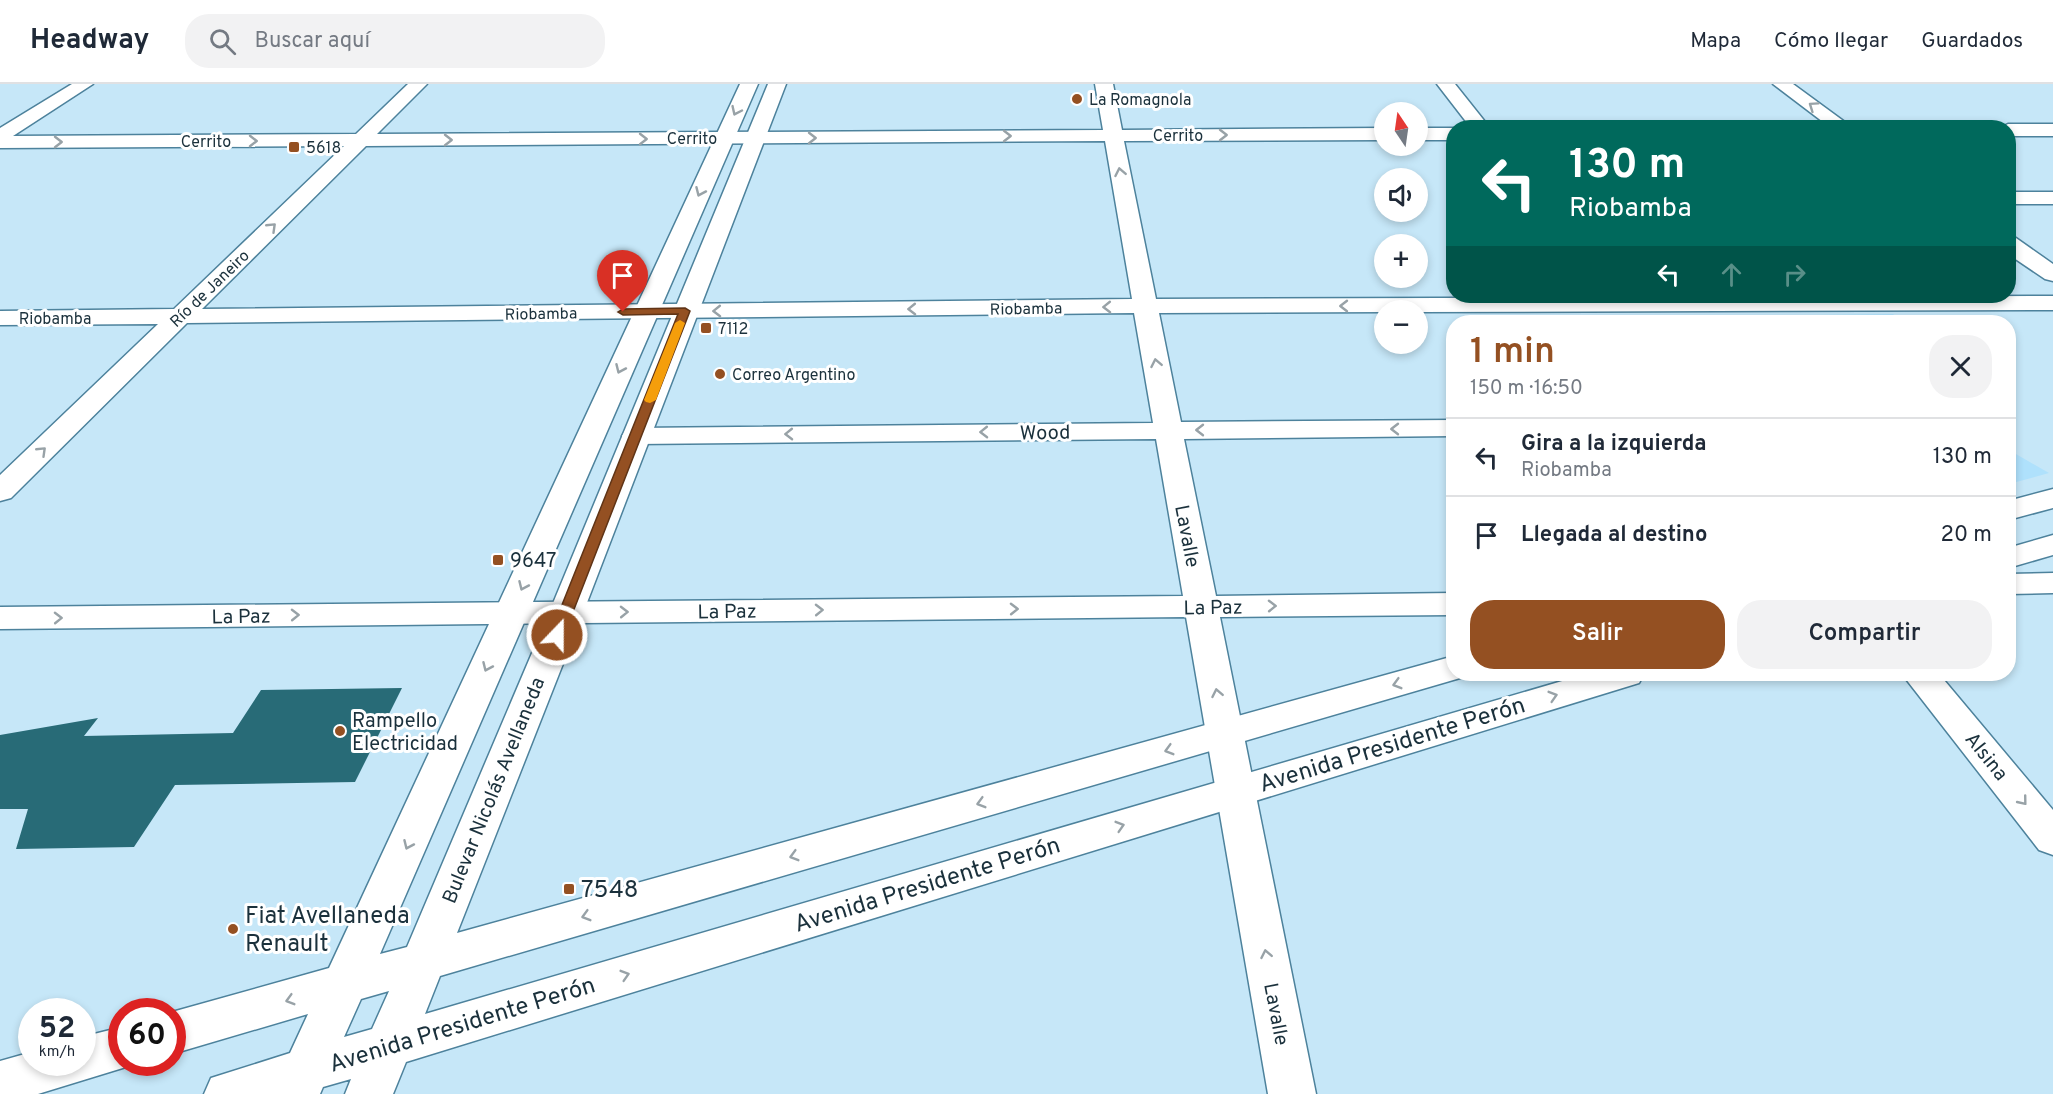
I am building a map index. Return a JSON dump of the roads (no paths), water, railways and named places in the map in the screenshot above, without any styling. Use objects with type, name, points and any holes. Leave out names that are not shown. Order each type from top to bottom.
[{"type":"street","points":[[0,136],[84,84]]},
{"type":"street","name":"Río de Janeiro","points":[[0,492],[418,84]]},
{"type":"street","points":[[301,1082],[749,84]]},
{"type":"street","name":"Bulevar Nicolás Avellaneda","points":[[369,1094],[421,962],[566,613],[753,138],[777,84]]},
{"type":"street","name":"Lavalle","points":[[1104,84],[1292,1094]]},
{"type":"street","points":[[1446,84],[1475,120]]},
{"type":"street","points":[[1782,84],[1833,120]]},
{"type":"street","points":[[2016,130],[2053,130]]},
{"type":"street","name":"Cerrito","points":[[0,142],[1374,134]]},
{"type":"street","points":[[1428,134],[1446,134]]},
{"type":"street","points":[[2016,198],[2053,198]]},
{"type":"street","points":[[2016,249],[2053,274]]},
{"type":"street","name":"Riobamba","points":[[0,318],[1145,306],[1626,308],[2053,303]]},
{"type":"street","name":"Wood","points":[[636,436],[1446,428]]},
{"type":"street","points":[[2016,509],[2053,498]]},
{"type":"street","points":[[2016,556],[2053,545]]},
{"type":"street","points":[[2016,584],[2053,583]]},
{"type":"street","name":"La Paz","points":[[0,618],[1446,604]]},
{"type":"street","points":[[186,1030],[1446,670]]},
{"type":"street","name":"Avenida Presidente Perón","points":[[228,1094],[301,1082],[388,1047],[1603,681]]},
{"type":"street","name":"Alsina","points":[[1926,681],[2053,839]]},
{"type":"street","points":[[0,1083],[24,1076]]},
{"type":"place","name":"La Romagnola","points":[[1077,99]]},
{"type":"place","name":"5618","points":[[294,147]]},
{"type":"place","name":"7112","points":[[706,328]]},
{"type":"place","name":"Correo Argentino","points":[[720,374]]},
{"type":"place","name":"9647","points":[[498,560]]},
{"type":"place","name":"Rampello Electricidad","points":[[340,731]]},
{"type":"place","name":"7548","points":[[569,889]]},
{"type":"place","name":"Fiat Avellaneda Renault","points":[[233,929]]}]
